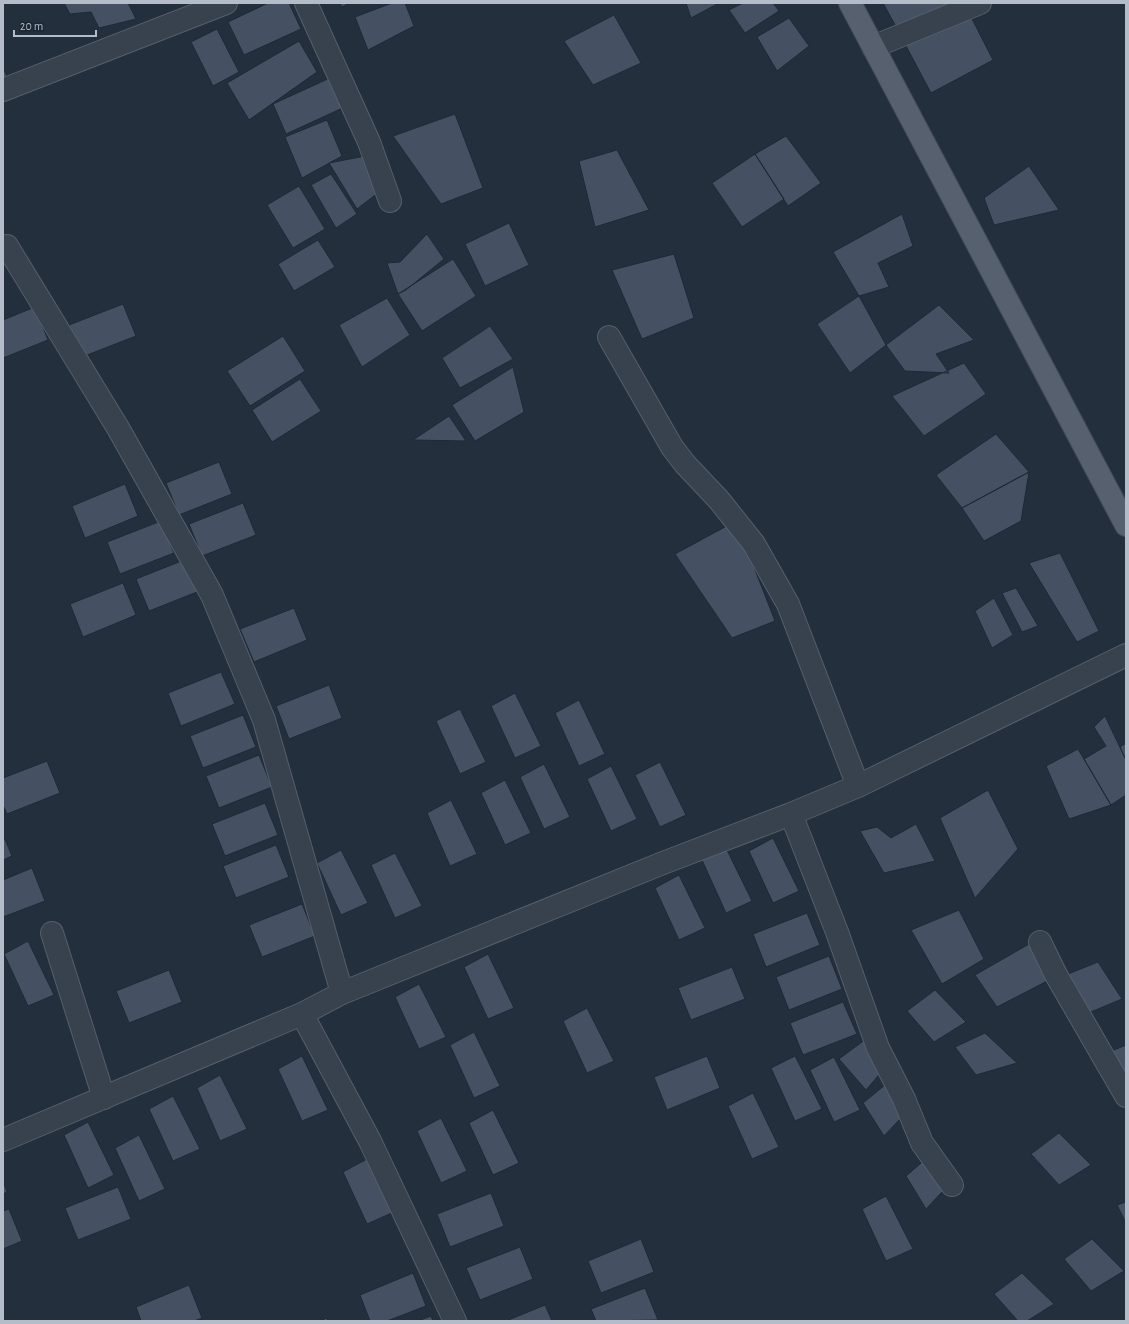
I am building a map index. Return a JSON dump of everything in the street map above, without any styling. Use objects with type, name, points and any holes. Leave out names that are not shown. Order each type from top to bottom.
[{"type":"main road","points":[[850,3],[1126,524]]},
{"type":"street","points":[[3,90],[226,3]]},
{"type":"street","points":[[306,3],[368,142],[390,201]]},
{"type":"street","points":[[873,47],[980,3]]},
{"type":"street","points":[[7,246],[118,428],[212,595],[264,720],[342,993]]},
{"type":"street","points":[[609,337],[672,447],[685,464],[719,500],[754,544],[788,604],[858,786]]},
{"type":"street","points":[[3,1140],[302,1014],[342,993],[858,786],[1126,655]]},
{"type":"street","points":[[791,814],[878,1048],[904,1099],[922,1143],[952,1185]]},
{"type":"street","points":[[52,933],[104,1098]]},
{"type":"street","points":[[1040,942],[1126,1096]]},
{"type":"street","points":[[302,1014],[370,1141],[455,1321]]},
{"type":"building","points":[[64,3],[128,3],[136,19],[99,28],[91,12],[70,14]]},
{"type":"building","points":[[268,3],[289,3],[301,29],[244,55],[228,22]]},
{"type":"building","points":[[340,3],[350,3],[342,7]]},
{"type":"building","points":[[392,3],[405,3],[414,26],[368,50],[355,17]]},
{"type":"building","points":[[686,3],[719,3],[691,18]]},
{"type":"building","points":[[743,3],[773,3],[779,11],[745,33],[729,10]]},
{"type":"building","points":[[883,3],[954,3],[900,34]]},
{"type":"building","points":[[968,11],[993,60],[931,93],[905,44]]},
{"type":"building","points":[[614,15],[641,63],[593,85],[564,41]]},
{"type":"building","points":[[789,18],[809,46],[777,71],[757,37]]},
{"type":"building","points":[[217,29],[239,72],[213,86],[191,42]]},
{"type":"building","points":[[299,41],[317,72],[249,120],[227,83]]},
{"type":"building","points":[[3,68],[9,80],[3,83]]},
{"type":"building","points":[[332,77],[347,106],[286,134],[273,104]]},
{"type":"building","points":[[455,114],[483,188],[441,204],[393,136]]},
{"type":"building","points":[[327,120],[342,156],[302,178],[285,137]]},
{"type":"building","points":[[786,136],[821,183],[788,206],[755,154]]},
{"type":"building","points":[[617,150],[649,210],[595,227],[579,161]]},
{"type":"building","points":[[755,154],[784,199],[742,227],[712,183]]},
{"type":"building","points":[[365,156],[383,189],[357,209],[329,163]]},
{"type":"building","points":[[1029,166],[1059,210],[994,225],[984,198]]},
{"type":"building","points":[[331,174],[357,214],[336,228],[311,185]]},
{"type":"building","points":[[299,186],[325,229],[293,248],[267,205]]},
{"type":"building","points":[[902,214],[913,246],[878,263],[889,287],[859,296],[833,252]]},
{"type":"building","points":[[509,223],[529,265],[485,286],[465,244]]},
{"type":"building","points":[[427,234],[444,259],[406,290],[398,294],[387,263],[400,262]]},
{"type":"building","points":[[318,240],[335,267],[294,291],[278,264]]},
{"type":"building","points":[[674,254],[694,318],[642,339],[612,270]]},
{"type":"building","points":[[453,259],[476,296],[422,331],[398,294]]},
{"type":"building","points":[[859,296],[886,345],[850,373],[817,324]]},
{"type":"building","points":[[387,298],[410,335],[362,367],[339,325]]},
{"type":"building","points":[[123,304],[136,336],[82,357],[69,325]]},
{"type":"building","points":[[939,305],[974,340],[936,354],[949,373],[905,371],[886,345]]},
{"type":"building","points":[[35,307],[48,340],[3,358],[3,320]]},
{"type":"building","points":[[490,326],[513,359],[460,388],[442,358]]},
{"type":"building","points":[[283,336],[305,371],[250,406],[227,371]]},
{"type":"building","points":[[964,363],[986,394],[924,436],[892,396]]},
{"type":"building","points":[[513,367],[524,412],[475,441],[452,405]]},
{"type":"building","points":[[300,379],[321,411],[272,442],[252,410]]},
{"type":"building","points":[[449,416],[466,441],[413,440]]},
{"type":"building","points":[[996,434],[1029,472],[962,508],[936,475]]},
{"type":"building","points":[[219,462],[232,494],[179,515],[166,483]]},
{"type":"building","points":[[1029,472],[1021,521],[984,541],[962,508]]},
{"type":"building","points":[[125,484],[138,516],[85,538],[72,506]]},
{"type":"building","points":[[243,503],[256,535],[202,556],[189,524]]},
{"type":"building","points":[[161,521],[174,553],[120,574],[107,542]]},
{"type":"building","points":[[736,521],[775,621],[732,638],[675,554]]},
{"type":"building","points":[[1060,553],[1099,631],[1077,642],[1029,563]]},
{"type":"building","points":[[189,558],[202,590],[149,611],[136,579]]},
{"type":"building","points":[[123,583],[136,615],[83,637],[70,604]]},
{"type":"building","points":[[1016,588],[1038,626],[1022,632],[1002,593]]},
{"type":"building","points":[[994,598],[1013,635],[992,648],[975,611]]},
{"type":"building","points":[[294,608],[307,640],[254,662],[240,629]]},
{"type":"building","points":[[221,672],[235,704],[181,726],[168,693]]},
{"type":"building","points":[[329,685],[342,718],[289,739],[276,706]]},
{"type":"building","points":[[515,693],[541,746],[515,758],[491,706]]},
{"type":"building","points":[[579,700],[605,754],[579,766],[555,713]]},
{"type":"building","points":[[460,709],[486,762],[460,774],[436,721]]},
{"type":"building","points":[[243,715],[256,747],[203,768],[190,736]]},
{"type":"building","points":[[1105,716],[1126,760],[1126,795],[1111,805],[1084,759],[1106,746],[1094,727]]},
{"type":"building","points":[[1126,743],[1126,760],[1120,747]]},
{"type":"building","points":[[1078,749],[1111,805],[1069,819],[1046,766]]},
{"type":"building","points":[[259,755],[272,787],[219,808],[206,776]]},
{"type":"building","points":[[47,761],[60,793],[7,814],[3,805],[3,778]]},
{"type":"building","points":[[660,762],[686,815],[660,827],[635,775]]},
{"type":"building","points":[[544,764],[570,817],[544,829],[520,777]]},
{"type":"building","points":[[611,766],[637,819],[611,831],[587,779]]},
{"type":"building","points":[[505,780],[531,833],[505,845],[481,793]]},
{"type":"building","points":[[988,790],[1018,849],[975,898],[940,818]]},
{"type":"building","points":[[451,800],[477,854],[450,866],[427,813]]},
{"type":"building","points":[[265,803],[278,835],[225,856],[212,824]]},
{"type":"building","points":[[916,824],[935,861],[884,873],[860,831],[877,827],[891,838]]},
{"type":"building","points":[[3,835],[12,856],[3,860]]},
{"type":"building","points":[[773,838],[799,891],[773,903],[749,851]]},
{"type":"building","points":[[276,845],[289,877],[236,898],[223,866]]},
{"type":"building","points":[[726,848],[752,901],[726,913],[702,860]]},
{"type":"building","points":[[341,850],[368,903],[341,915],[317,863]]},
{"type":"building","points":[[395,853],[422,906],[395,918],[371,865]]},
{"type":"building","points":[[32,868],[45,901],[3,917],[3,880]]},
{"type":"building","points":[[679,875],[705,928],[679,940],[655,888]]},
{"type":"building","points":[[302,904],[315,936],[262,957],[249,925]]},
{"type":"building","points":[[959,910],[984,959],[942,984],[911,930]]},
{"type":"building","points":[[807,913],[820,945],[766,967],[753,934]]},
{"type":"building","points":[[1036,940],[1053,978],[997,1007],[975,975]]},
{"type":"building","points":[[28,941],[54,995],[28,1006],[4,954]]},
{"type":"building","points":[[488,954],[514,1008],[488,1019],[464,967]]},
{"type":"building","points":[[829,956],[842,989],[789,1010],[776,977]]},
{"type":"building","points":[[1098,962],[1122,999],[1086,1014],[1068,974]]},
{"type":"building","points":[[732,967],[745,999],[691,1020],[678,988]]},
{"type":"building","points":[[169,970],[182,1002],[129,1023],[116,991]]},
{"type":"building","points":[[419,984],[446,1037],[419,1049],[395,997]]},
{"type":"building","points":[[935,990],[966,1022],[934,1042],[907,1011]]},
{"type":"building","points":[[843,1002],[857,1034],[803,1055],[790,1023]]},
{"type":"building","points":[[587,1008],[614,1061],[587,1073],[563,1021]]},
{"type":"building","points":[[474,1032],[500,1086],[474,1098],[450,1045]]},
{"type":"building","points":[[985,1033],[1017,1063],[976,1075],[955,1047]]},
{"type":"building","points":[[866,1039],[884,1069],[866,1090],[839,1059]]},
{"type":"building","points":[[1126,1045],[1126,1087],[1109,1052]]},
{"type":"building","points":[[302,1056],[328,1110],[302,1121],[278,1069]]},
{"type":"building","points":[[707,1056],[720,1088],[667,1110],[654,1077]]},
{"type":"building","points":[[795,1056],[822,1109],[795,1121],[771,1068]]},
{"type":"building","points":[[834,1057],[860,1110],[834,1122],[810,1070]]},
{"type":"building","points":[[220,1075],[247,1129],[220,1141],[197,1088]]},
{"type":"building","points":[[885,1085],[901,1118],[884,1136],[863,1103]]},
{"type":"building","points":[[753,1093],[779,1147],[752,1159],[728,1106]]},
{"type":"building","points":[[173,1096],[200,1149],[173,1161],[149,1109]]},
{"type":"building","points":[[493,1110],[519,1163],[493,1175],[469,1123]]},
{"type":"building","points":[[441,1118],[467,1171],[441,1183],[417,1131]]},
{"type":"building","points":[[88,1122],[114,1175],[88,1188],[64,1135]]},
{"type":"building","points":[[1059,1133],[1091,1165],[1059,1185],[1031,1154]]},
{"type":"building","points":[[139,1135],[165,1189],[139,1201],[115,1148]]},
{"type":"building","points":[[927,1158],[943,1191],[926,1209],[906,1176]]},
{"type":"building","points":[[367,1159],[394,1212],[367,1224],[343,1172]]},
{"type":"building","points":[[3,1181],[7,1192],[3,1194]]},
{"type":"building","points":[[118,1187],[131,1219],[78,1240],[65,1208]]},
{"type":"building","points":[[491,1193],[504,1226],[450,1247],[437,1214]]},
{"type":"building","points":[[886,1196],[913,1249],[886,1261],[862,1209]]},
{"type":"building","points":[[1126,1202],[1126,1223],[1117,1205]]},
{"type":"building","points":[[9,1209],[22,1241],[3,1249],[3,1211]]},
{"type":"building","points":[[641,1239],[654,1272],[601,1293],[588,1261]]},
{"type":"building","points":[[1092,1239],[1124,1271],[1091,1291],[1064,1259]]},
{"type":"building","points":[[520,1247],[533,1279],[480,1300],[466,1268]]},
{"type":"building","points":[[413,1273],[426,1306],[387,1321],[370,1321],[360,1295]]},
{"type":"building","points":[[1022,1273],[1054,1304],[1027,1321],[1018,1321],[994,1294]]},
{"type":"building","points":[[189,1285],[202,1318],[194,1321],[141,1321],[136,1307]]},
{"type":"building","points":[[645,1288],[658,1320],[596,1321],[591,1309]]},
{"type":"building","points":[[545,1305],[552,1321],[506,1321]]},
{"type":"building","points":[[431,1316],[433,1321],[418,1321]]},
{"type":"building","points":[[327,1318],[328,1321],[319,1321]]}]
